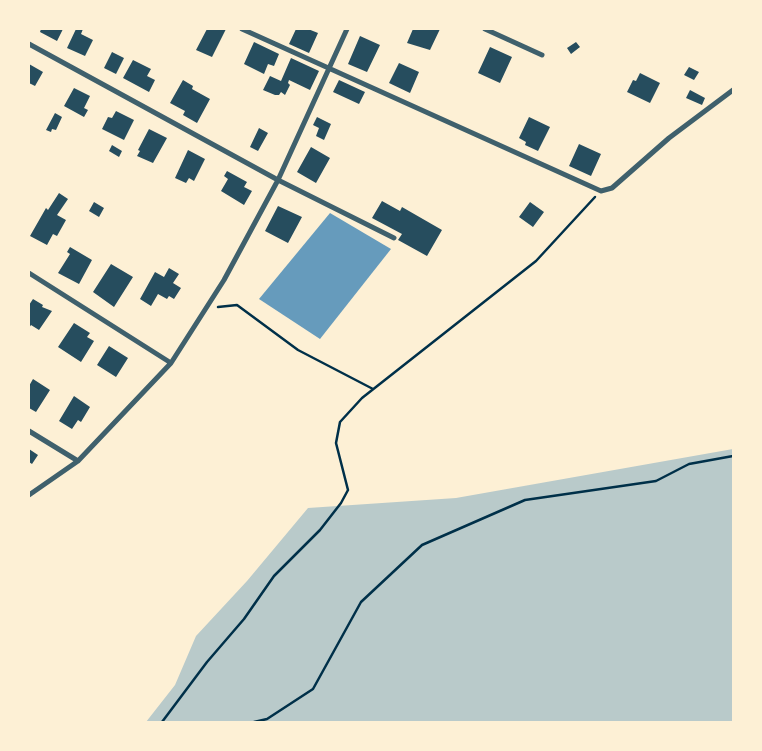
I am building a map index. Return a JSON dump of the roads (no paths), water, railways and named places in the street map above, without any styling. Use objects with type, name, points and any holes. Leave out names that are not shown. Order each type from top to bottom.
[{"type":"street","points":[[242,29],[601,191],[612,188],[669,138],[733,90]]},
{"type":"street","points":[[29,495],[78,461],[172,363],[224,280],[278,180],[347,29]]},
{"type":"street","points":[[485,29],[542,55]]},
{"type":"street","points":[[29,44],[278,180],[394,238]]},
{"type":"street","points":[[29,273],[172,363]]},
{"type":"street","points":[[29,431],[78,461]]},
{"type":"water","points":[[330,213],[391,249],[320,339],[259,299]]}]
